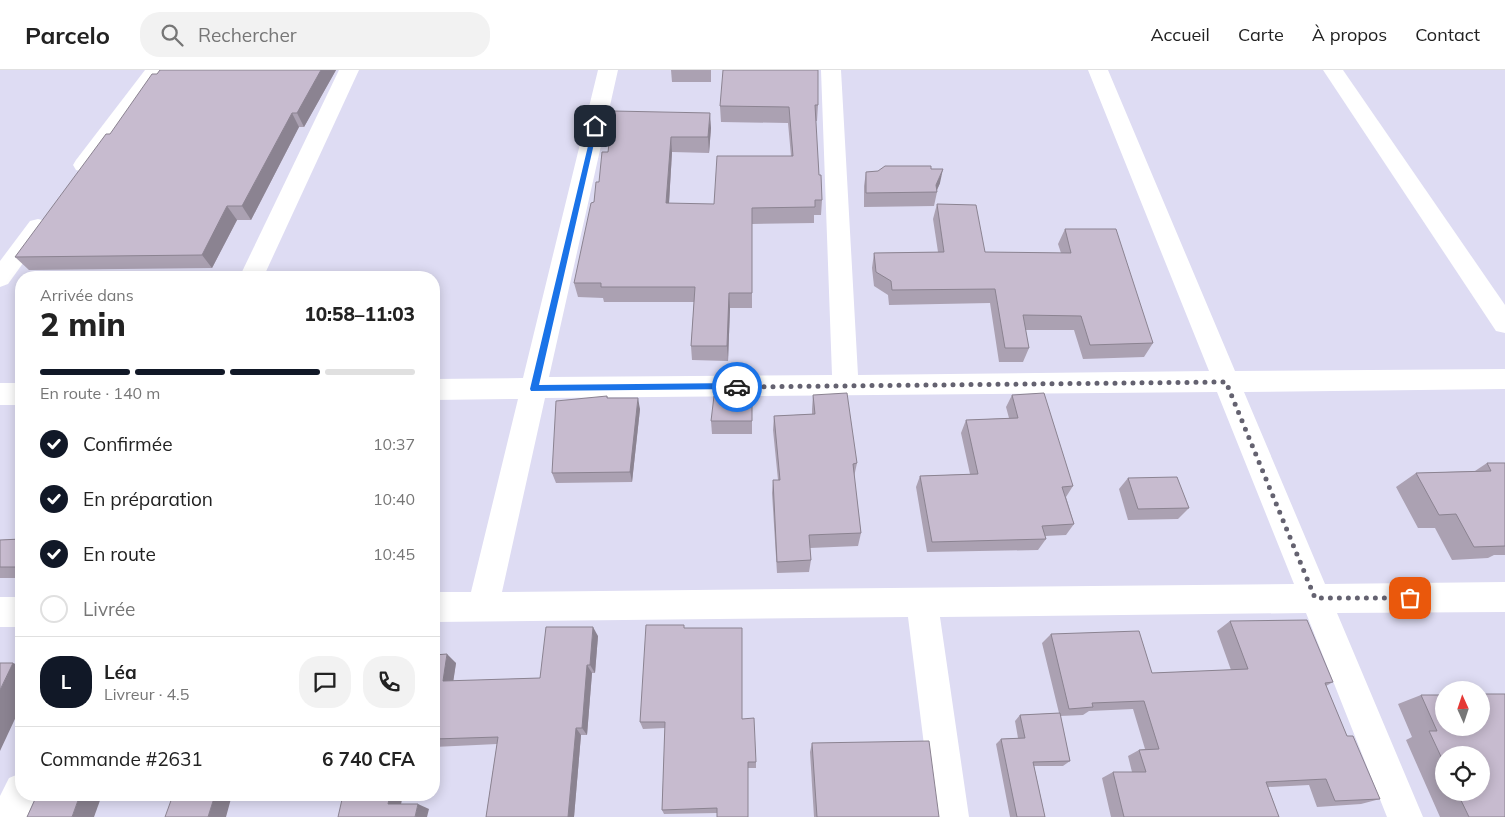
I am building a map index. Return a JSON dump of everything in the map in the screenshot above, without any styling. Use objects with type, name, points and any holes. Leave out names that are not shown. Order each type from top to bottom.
[{"type":"street","points":[[72,182],[155,70]]},
{"type":"street","points":[[254,271],[349,70]]},
{"type":"street","points":[[483,607],[608,70]]},
{"type":"street","points":[[831,70],[845,386]]},
{"type":"street","points":[[1098,70],[1405,817]]},
{"type":"street","points":[[1333,70],[1505,324]]},
{"type":"street","points":[[0,278],[48,214]]},
{"type":"street","points":[[440,389],[1505,379]]},
{"type":"street","points":[[0,394],[15,394]]},
{"type":"street","points":[[440,607],[1505,596]]},
{"type":"street","points":[[922,603],[951,817]]},
{"type":"street","points":[[0,612],[15,612]]},
{"type":"street","points":[[9,817],[16,801]]},
{"type":"building","points":[[160,70],[321,70],[297,113],[292,113],[242,206],[227,206],[202,255],[15,257],[106,134],[110,134],[152,74],[157,74]]},
{"type":"building","points":[[723,70],[818,70],[818,105],[815,105],[822,200],[815,200],[815,207],[752,208],[752,293],[729,293],[727,346],[691,346],[695,287],[601,287],[601,283],[574,283],[591,203],[594,202],[596,182],[599,182],[602,152],[608,152],[613,111],[710,113],[708,137],[671,137],[666,203],[714,204],[717,156],[793,156],[789,107],[720,106]]},
{"type":"building","points":[[885,166],[931,166],[931,169],[943,169],[936,185],[937,192],[866,193],[866,172],[878,171]]},
{"type":"building","points":[[937,204],[976,205],[985,252],[1071,253],[1065,229],[1116,229],[1153,343],[1090,345],[1081,316],[1023,315],[1029,348],[1005,348],[995,289],[892,290],[891,281],[876,272],[874,253],[944,252]]},
{"type":"building","points":[[847,393],[857,463],[853,464],[861,533],[809,535],[811,560],[777,562],[773,480],[780,480],[774,416],[815,414],[813,395]]},
{"type":"building","points":[[1044,393],[1073,486],[1062,487],[1074,524],[1042,526],[1046,539],[932,542],[920,476],[978,474],[966,420],[1018,418],[1012,395]]},
{"type":"building","points":[[607,396],[607,398],[638,398],[630,472],[552,473],[556,401]]},
{"type":"building","points":[[714,396],[752,396],[752,421],[711,421]]},
{"type":"building","points":[[1487,463],[1505,463],[1505,546],[1474,547],[1456,514],[1439,515],[1416,473],[1491,471]]},
{"type":"building","points":[[1177,477],[1189,508],[1138,509],[1128,478]]},
{"type":"building","points":[[15,539],[15,567],[0,567],[0,540]]},
{"type":"building","points":[[1307,620],[1333,682],[1325,683],[1347,736],[1353,736],[1380,799],[1335,801],[1326,779],[1266,782],[1279,817],[1124,817],[1113,772],[1146,772],[1139,750],[1159,749],[1144,701],[1092,703],[1093,707],[1069,709],[1051,634],[1139,631],[1152,673],[1248,669],[1230,621]]},
{"type":"building","points":[[646,625],[684,625],[684,628],[742,628],[742,719],[754,718],[756,762],[748,762],[748,817],[717,817],[717,808],[662,810],[665,722],[640,722]]},
{"type":"building","points":[[546,627],[593,627],[590,665],[587,665],[582,728],[576,728],[568,817],[486,817],[498,737],[440,739],[440,655],[447,654],[443,681],[540,678]]},
{"type":"building","points":[[0,663],[13,663],[0,690]]},
{"type":"building","points":[[1490,694],[1505,694],[1505,817],[1469,817],[1461,801],[1490,801],[1490,746],[1436,746],[1429,731],[1435,731],[1435,736],[1490,736]]},
{"type":"building","points":[[1421,695],[1435,695],[1435,726]]},
{"type":"building","points":[[1060,713],[1070,761],[1033,762],[1045,817],[1017,817],[1001,739],[1025,738],[1020,715]]},
{"type":"building","points":[[929,741],[939,817],[817,817],[812,743]]},
{"type":"building","points":[[34,801],[78,801],[72,817],[27,817]]},
{"type":"building","points":[[171,801],[213,801],[208,817],[165,817]]},
{"type":"building","points":[[342,801],[389,801],[388,804],[418,804],[415,817],[338,817]]},
{"type":"way so far","points":[[737,387],[1226,382],[1315,598],[1410,598]]},
{"type":"route","points":[[595,126],[534,389],[737,387]]}]
